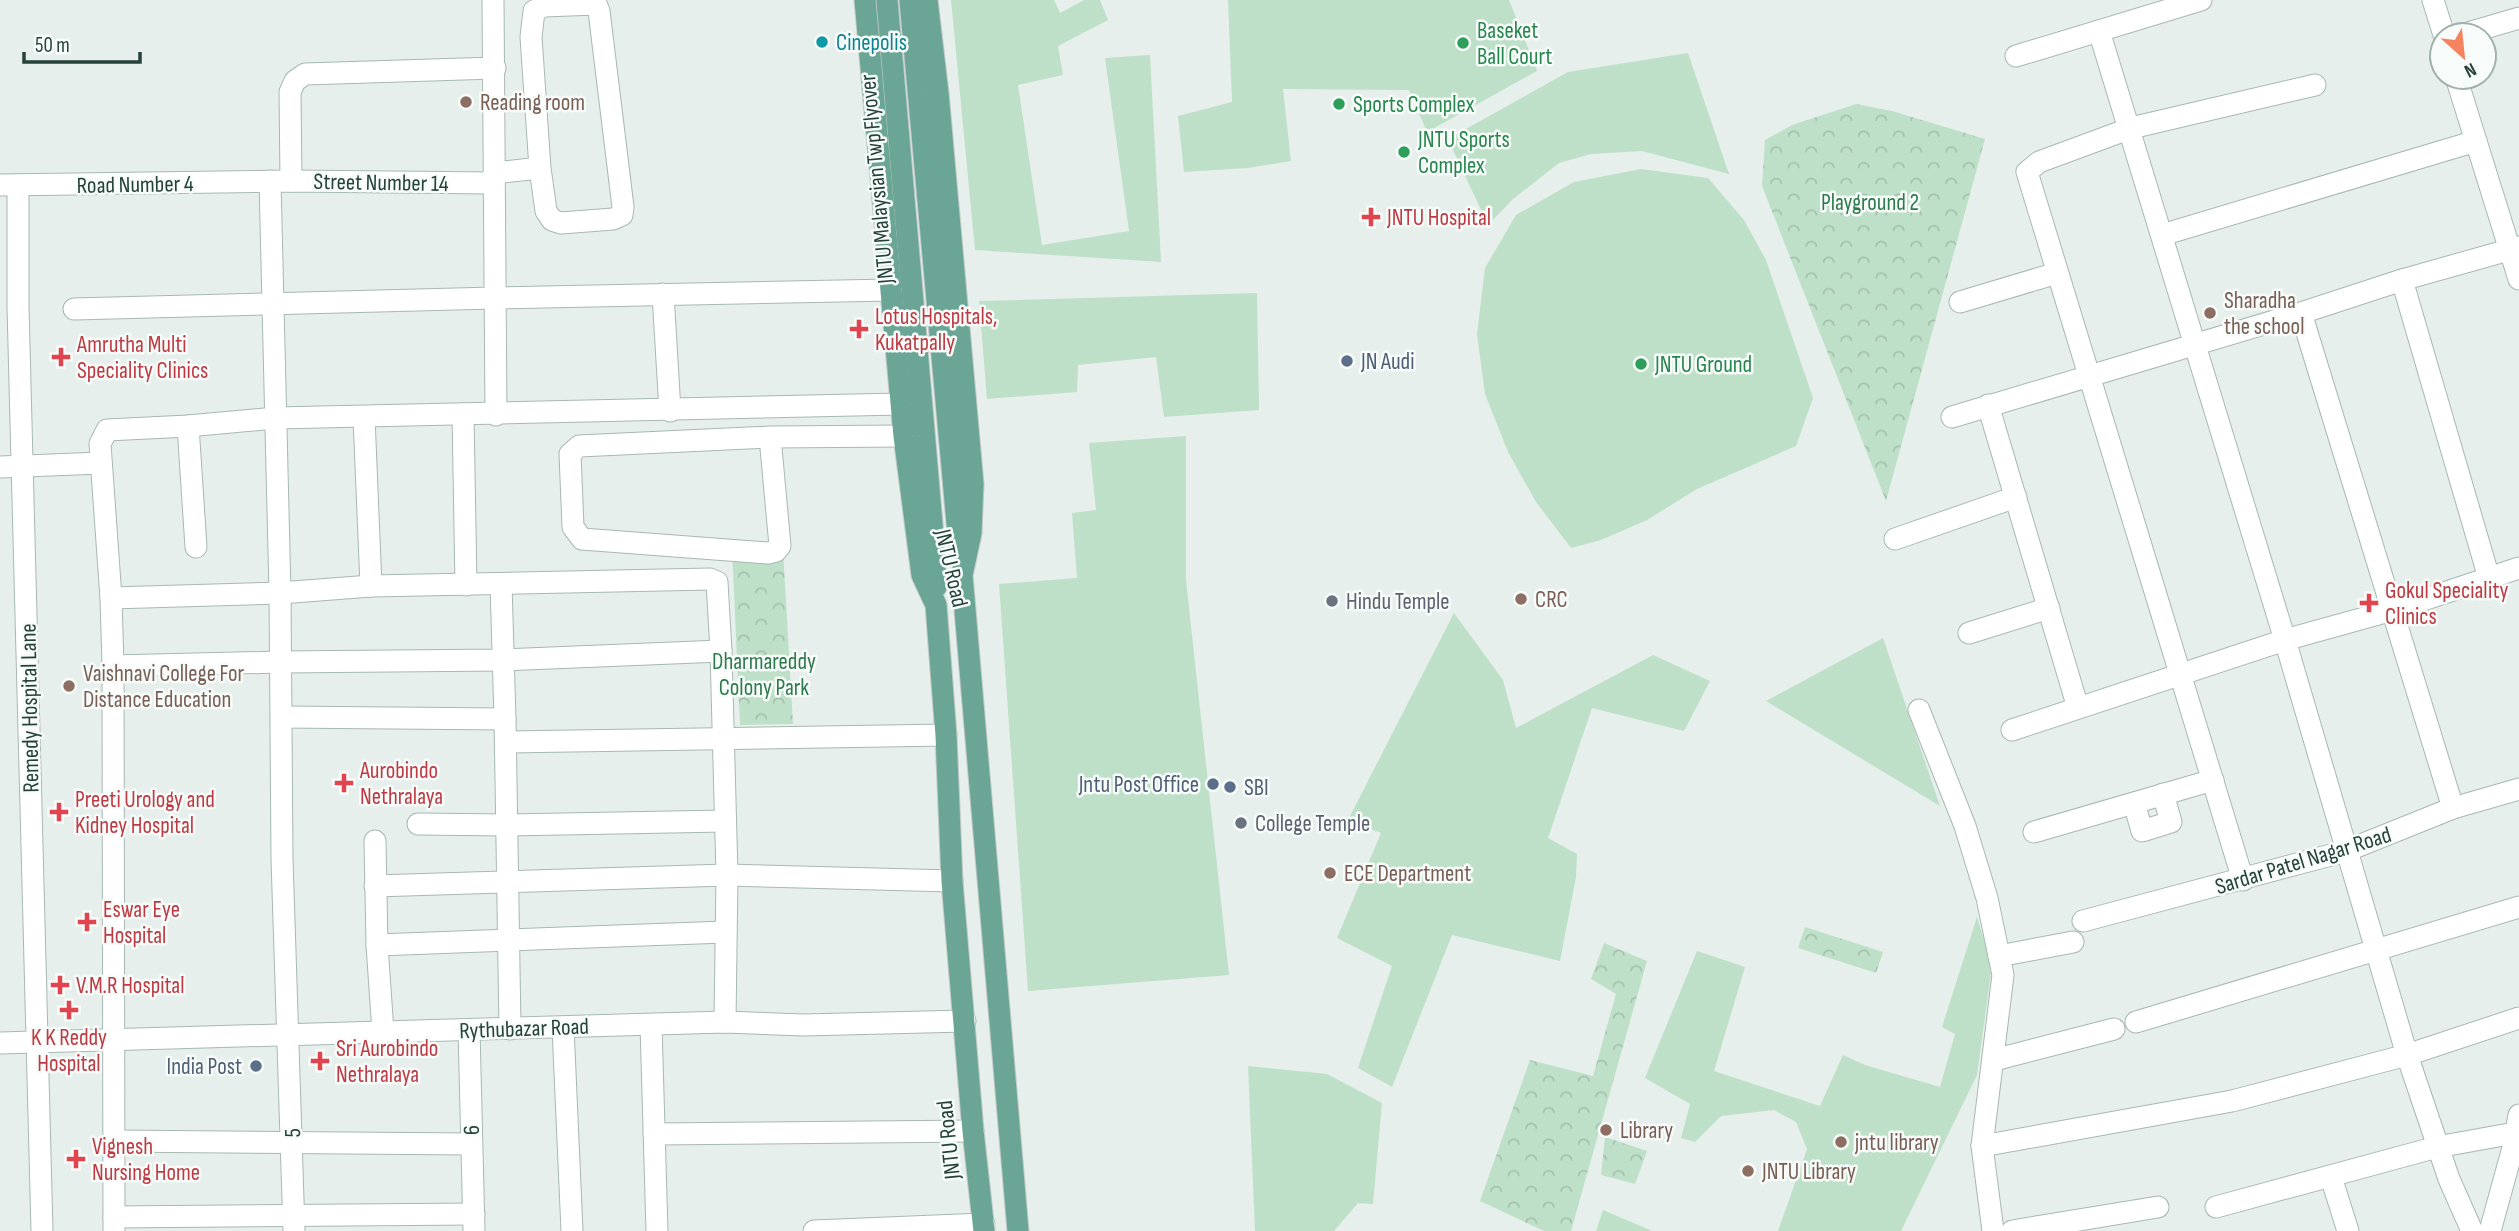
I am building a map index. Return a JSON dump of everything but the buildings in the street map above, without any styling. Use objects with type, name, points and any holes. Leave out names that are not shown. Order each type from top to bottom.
[{"type":"main road","name":"JNTU Road","points":[[865,0],[904,436],[922,575],[936,605],[946,735],[952,880],[972,1131],[984,1228]]},
{"type":"main road","name":"JNTU Malaysian Twp Flyover","points":[[887,0],[934,547],[936,605]]},
{"type":"main road","points":[[910,0],[962,575]]},
{"type":"main road","name":"JNTU Road","points":[[927,0],[938,93],[972,484],[971,533],[962,575],[1018,1231]]},
{"type":"street","points":[[494,0],[496,415]]},
{"type":"street","points":[[2016,56],[2201,0]]},
{"type":"street","points":[[2433,0],[2440,21]]},
{"type":"street","points":[[596,4],[599,10],[622,215],[613,219],[561,223],[552,220],[546,211],[540,168],[531,37],[534,11],[544,6],[596,4]]},
{"type":"street","points":[[2498,24],[2519,18]]},
{"type":"street","points":[[2099,31],[2131,128],[2407,1055],[2437,1147],[2472,1231]]},
{"type":"street","points":[[292,181],[290,92],[295,81],[305,74],[495,68]]},
{"type":"street","points":[[2243,880],[2027,172],[2039,162],[2131,128],[2315,85]]},
{"type":"street","points":[[2460,91],[2515,248],[2519,279]]},
{"type":"street","points":[[2162,235],[2476,141]]},
{"type":"street","name":"Street Number 14","points":[[270,181],[493,178],[540,168]]},
{"type":"street","name":"Road Number 4","points":[[9,185],[270,181]]},
{"type":"street","name":"5","points":[[270,181],[280,593],[282,859],[294,1223]]},
{"type":"street","name":"Remedy Hospital Lane","points":[[9,185],[18,307],[24,465],[42,1231]]},
{"type":"street","points":[[1952,417],[2301,313],[2402,279],[2515,248]]},
{"type":"street","points":[[1959,302],[2057,273]]},
{"type":"street","points":[[2402,279],[2489,578]]},
{"type":"street","points":[[74,309],[891,290]]},
{"type":"street","points":[[663,294],[670,411]]},
{"type":"street","points":[[2301,313],[2453,808]]},
{"type":"street","points":[[474,1222],[114,1224],[113,666],[100,444],[107,430],[276,418],[901,404]]},
{"type":"street","points":[[1988,405],[2078,708]]},
{"type":"street","points":[[463,414],[466,584]]},
{"type":"street","points":[[364,417],[371,586]]},
{"type":"street","points":[[188,426],[196,547]]},
{"type":"street","points":[[770,437],[780,546],[776,551],[768,553],[582,539],[573,527],[570,454],[579,446],[770,437],[904,436]]},
{"type":"street","points":[[0,467],[102,463]]},
{"type":"street","points":[[1895,539],[2016,497]]},
{"type":"street","points":[[2012,730],[2181,673],[2393,610],[2519,568]]},
{"type":"street","points":[[111,598],[280,593],[371,586],[710,579],[717,582],[727,875],[725,1021]]},
{"type":"street","points":[[501,584],[508,825],[510,1029]]},
{"type":"street","points":[[1969,633],[2049,608]]},
{"type":"street","points":[[113,666],[503,660],[721,652]]},
{"type":"street","points":[[1919,710],[1965,826],[1987,898],[2003,975],[1982,1146],[1993,1231]]},
{"type":"street","points":[[282,717],[505,719]]},
{"type":"street","points":[[506,742],[946,735]]},
{"type":"street","points":[[2034,832],[2213,780]]},
{"type":"street","name":"Sardar Patel Nagar Road","points":[[2083,921],[2346,851],[2453,808],[2519,789]]},
{"type":"street","points":[[2134,803],[2141,831],[2171,822],[2163,794]]},
{"type":"street","points":[[418,824],[725,821]]},
{"type":"street","points":[[375,841],[377,945],[383,1032]]},
{"type":"street","points":[[375,886],[727,875],[952,880]]},
{"type":"street","points":[[2136,1022],[2519,907]]},
{"type":"street","points":[[377,945],[726,932]]},
{"type":"street","points":[[1999,956],[2073,942]]},
{"type":"street","points":[[1982,1146],[2232,1101],[2407,1055],[2519,1018]]},
{"type":"street","name":"Rythubazar Road","points":[[0,1043],[725,1021],[804,1025],[965,1021]]},
{"type":"street","points":[[651,1025],[657,1231]]},
{"type":"street","points":[[563,1027],[572,1231]]},
{"type":"street","points":[[1994,1060],[2114,1029]]},
{"type":"street","name":"6","points":[[469,1030],[474,1222]]},
{"type":"street","points":[[2216,1207],[2517,1124]]},
{"type":"street","points":[[2490,1231],[2517,1124]]},
{"type":"street","points":[[654,1134],[972,1131]]},
{"type":"street","points":[[113,1141],[471,1144]]},
{"type":"street","points":[[2331,1177],[2348,1231]]},
{"type":"street","points":[[2012,1231],[2158,1207]]},
{"type":"street","points":[[814,1231],[984,1228]]},
{"type":"green space","points":[[951,0],[1054,0],[1060,13],[1084,0],[1100,0],[1108,20],[1058,46],[1063,75],[1018,85],[1042,245],[1129,231],[1105,58],[1150,55],[1161,262],[975,250]]},
{"type":"green space","points":[[1228,0],[1509,0],[1537,71],[1427,132],[1409,90],[1283,89],[1291,161],[1248,168],[1184,172],[1178,116],[1232,102]]},
{"type":"green space","points":[[1688,53],[1729,174],[1642,151],[1591,154],[1559,163],[1513,199],[1488,225],[1448,139],[1568,72]]},
{"type":"green space","name":"Playground 2","points":[[1856,104],[1892,111],[1985,139],[1886,501],[1762,186],[1765,140],[1792,125]]},
{"type":"green space","name":"JNTU Ground","points":[[1641,169],[1708,178],[1744,220],[1766,260],[1813,398],[1796,446],[1697,489],[1647,520],[1601,540],[1571,548],[1536,502],[1508,452],[1485,394],[1477,334],[1485,268],[1516,215],[1574,182]]},
{"type":"green space","points":[[1257,293],[1259,410],[1164,417],[1156,357],[1078,365],[1077,392],[987,399],[979,301]]},
{"type":"green space","points":[[1186,436],[1186,580],[1229,975],[1028,991],[999,584],[1077,578],[1072,513],[1096,510],[1089,443]]},
{"type":"green space","name":"Dharmareddy Colony Park","points":[[732,548],[783,549],[793,724],[740,725]]},
{"type":"green space","points":[[1454,613],[1503,680],[1516,728],[1653,655],[1710,681],[1684,731],[1592,708],[1548,838],[1577,854],[1576,877],[1560,961],[1452,935],[1392,1087],[1358,1068],[1392,966],[1337,938],[1381,833],[1348,820]]},
{"type":"green space","points":[[1883,638],[1940,806],[1766,701]]},
{"type":"green space","points":[[1977,917],[1992,966],[1977,1075],[1901,1231],[1778,1231],[1807,1149],[1796,1122],[1774,1110],[1721,1116],[1695,1142],[1681,1138],[1690,1104],[1645,1078],[1697,951],[1745,967],[1714,1071],[1820,1106],[1843,1055],[1865,1065],[1940,1087],[1955,1034],[1942,1027]]},
{"type":"green space","points":[[1805,927],[1883,952],[1876,973],[1798,948]]},
{"type":"green space","points":[[1604,943],[1647,961],[1571,1231],[1544,1231],[1480,1201],[1530,1060],[1593,1076],[1616,994],[1591,979]]},
{"type":"green space","points":[[1248,1066],[1327,1074],[1382,1103],[1373,1204],[1358,1203],[1334,1231],[1255,1231]]},
{"type":"green space","points":[[1605,1137],[1647,1151],[1635,1184],[1601,1175]]},
{"type":"green space","points":[[1603,1210],[1650,1230],[1650,1231],[1596,1231]]},
{"type":"place","name":"Cinepolis","points":[[822,42]]},
{"type":"place","name":"Baseket Ball Court","points":[[1463,43]]},
{"type":"place","name":"Reading room","points":[[466,102]]},
{"type":"place","name":"Sports Complex","points":[[1339,104]]},
{"type":"place","name":"JNTU Sports Complex","points":[[1404,152]]},
{"type":"place","name":"JNTU Hospital","points":[[1371,217]]},
{"type":"place","name":"Sharadha the school","points":[[2210,313]]},
{"type":"place","name":"Lotus Hospitals, Kukatpally","points":[[859,329]]},
{"type":"place","name":"Amrutha Multi Speciality Clinics","points":[[61,357]]},
{"type":"place","name":"JN Audi","points":[[1347,361]]},
{"type":"place","name":"JNTU Ground","points":[[1641,364]]},
{"type":"place","name":"CRC","points":[[1521,599]]},
{"type":"place","name":"Hindu Temple","points":[[1332,601]]},
{"type":"place","name":"Gokul Speciality Clinics","points":[[2369,603]]},
{"type":"place","name":"Vaishnavi College For Distance Education","points":[[69,686]]},
{"type":"place","name":"Aurobindo Nethralaya","points":[[344,783]]},
{"type":"place","name":"Jntu Post Office","points":[[1213,784]]},
{"type":"place","name":"SBI","points":[[1230,787]]},
{"type":"place","name":"Preeti Urology and Kidney Hospital","points":[[59,812]]},
{"type":"place","name":"College Temple","points":[[1241,823]]},
{"type":"place","name":"ECE Department","points":[[1330,873]]},
{"type":"place","name":"Eswar Eye Hospital","points":[[87,922]]},
{"type":"place","name":"V.M.R Hospital","points":[[60,985]]},
{"type":"place","name":"K K Reddy Hospital","points":[[69,1010]]},
{"type":"place","name":"Sri Aurobindo Nethralaya","points":[[320,1061]]},
{"type":"place","name":"India Post","points":[[256,1066]]},
{"type":"place","name":"Library","points":[[1606,1130]]},
{"type":"place","name":"jntu library","points":[[1841,1142]]},
{"type":"place","name":"Vignesh Nursing Home","points":[[76,1159]]},
{"type":"place","name":"JNTU Library","points":[[1748,1171]]}]
